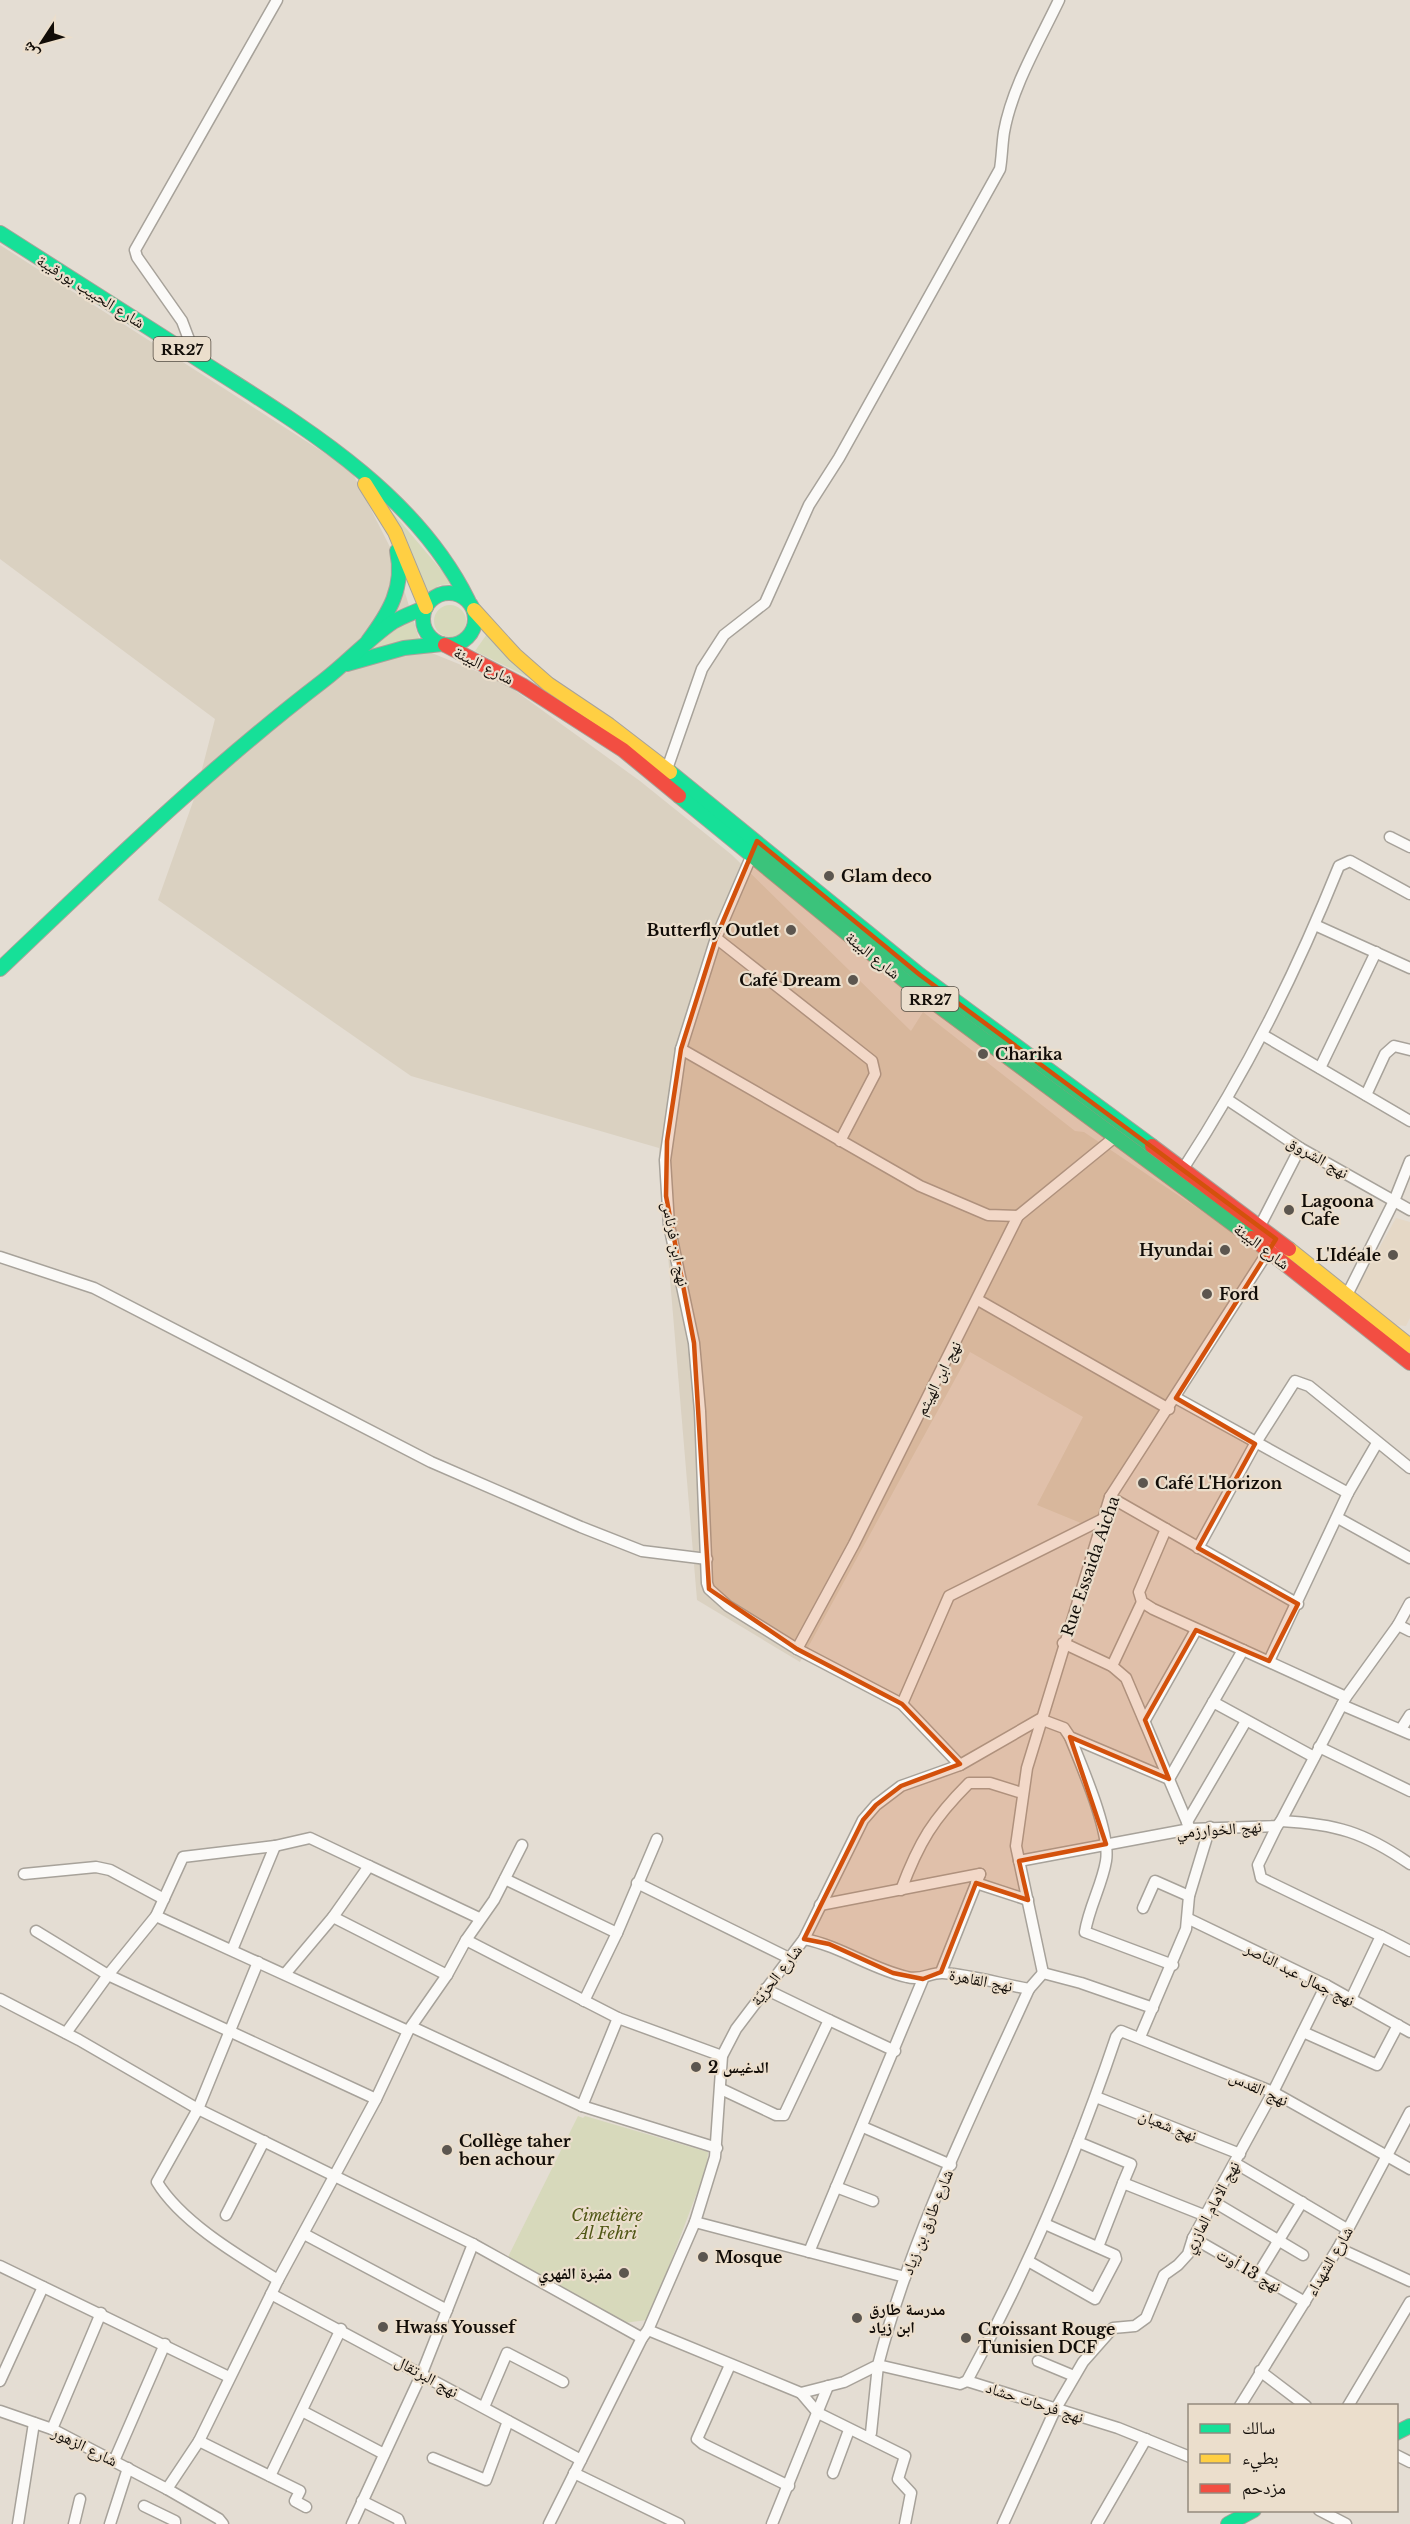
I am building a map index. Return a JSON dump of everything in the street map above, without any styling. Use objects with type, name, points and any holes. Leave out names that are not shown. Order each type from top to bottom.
[{"type":"main road","name":"شارع الحبيب بورقيبة","points":[[0,233],[296,422],[357,473]]},
{"type":"main road","name":"RR27","points":[[357,473],[397,535],[420,598],[426,607],[424,627],[428,634],[443,645]]},
{"type":"main road","name":"RR27","points":[[357,473],[384,492],[421,528],[448,563],[471,605]]},
{"type":"main road","points":[[0,969],[193,788],[248,739],[345,665],[368,641],[389,612],[400,578],[398,555],[378,503]]},
{"type":"main road","points":[[345,665],[404,648],[463,642],[474,628],[471,605],[456,593],[442,594],[426,607],[395,621],[368,641]]},
{"type":"main road","name":"شارع البيئة","points":[[471,605],[515,655],[548,684],[667,769],[920,975],[1260,1226],[1272,1245],[1410,1362]]},
{"type":"main road","name":"شارع البيئة","points":[[443,645],[522,685],[596,730],[658,777],[751,857],[909,984],[1115,1137],[1347,1295],[1409,1344]]},
{"type":"main road","points":[[1228,2524],[1252,2512]]},
{"type":"street","points":[[196,358],[182,321],[137,257],[135,250],[278,0]]},
{"type":"street","points":[[667,769],[702,669],[724,634],[765,603],[809,505],[839,458],[1000,170],[1004,131],[1010,110],[1031,58],[1059,0]]},
{"type":"street","points":[[1390,837],[1410,847]]},
{"type":"street","name":"نهج ابن فرناس","points":[[757,841],[716,938],[681,1048],[667,1141],[666,1196],[669,1225],[694,1343],[700,1411],[709,1589],[728,1606],[796,1649]]},
{"type":"street","points":[[1183,1169],[1228,1100],[1263,1035],[1315,925],[1339,866],[1346,861],[1366,869],[1410,894]]},
{"type":"street","points":[[1315,925],[1410,968]]},
{"type":"street","points":[[716,938],[872,1061],[875,1074],[840,1141]]},
{"type":"street","points":[[1320,1068],[1376,952]]},
{"type":"street","points":[[1263,1035],[1410,1121]]},
{"type":"street","points":[[1366,1095],[1385,1054],[1394,1046],[1410,1050]]},
{"type":"street","points":[[681,1048],[920,1186],[988,1215],[1018,1216]]},
{"type":"street","name":"نهج الشروق","points":[[1228,1100],[1300,1148],[1410,1210]]},
{"type":"street","name":"نهج ابن الهيثم","points":[[796,1649],[854,1544],[1018,1216],[1115,1137]]},
{"type":"street","points":[[1260,1226],[1300,1148]]},
{"type":"street","points":[[1347,1295],[1394,1201],[1410,1161]]},
{"type":"street","name":"Rue Essaida Aicha","points":[[1042,1973],[1016,1846],[1022,1793],[1040,1719],[1110,1497],[1169,1409],[1272,1245]]},
{"type":"street","points":[[0,1257],[94,1288],[431,1461],[581,1527],[642,1551],[707,1560]]},
{"type":"street","points":[[978,1300],[1169,1409]]},
{"type":"street","points":[[1198,1548],[1255,1444],[1295,1381],[1299,1380],[1410,1468]]},
{"type":"street","points":[[1176,1398],[1255,1444],[1348,1493]]},
{"type":"street","points":[[1269,1661],[1298,1604],[1348,1493],[1377,1443]]},
{"type":"street","points":[[1110,1497],[1298,1604]]},
{"type":"street","points":[[902,1704],[949,1596],[1105,1518]]},
{"type":"street","points":[[1338,1518],[1410,1558]]},
{"type":"street","points":[[1166,1529],[1138,1592],[1142,1602],[1196,1630],[1269,1661],[1406,1732],[1410,1715]]},
{"type":"street","points":[[1112,1666],[1142,1602]]},
{"type":"street","points":[[1410,1603],[1344,1701],[1258,1865],[1262,1878],[1410,1951]]},
{"type":"street","points":[[1398,1624],[1410,1631]]},
{"type":"street","points":[[1145,1720],[1196,1630]]},
{"type":"street","points":[[1064,1643],[1112,1666],[1131,1687],[1188,1825]]},
{"type":"street","points":[[796,1649],[902,1704],[960,1765]]},
{"type":"street","points":[[1169,1779],[1243,1650]]},
{"type":"street","points":[[1213,1702],[1314,1757]]},
{"type":"street","points":[[1040,1719],[1064,1728],[1070,1737],[1106,1844],[1106,1860],[1085,1932],[1173,1965]]},
{"type":"street","name":"شارع الحرّيّة","points":[[549,2524],[645,2334],[694,2222],[717,2148],[722,2056],[736,2029],[765,1989],[791,1959],[804,1938],[863,1821],[876,1805],[901,1786],[960,1765],[1040,1719]]},
{"type":"street","points":[[1188,1825],[1246,1721]]},
{"type":"street","points":[[1070,1737],[1169,1779]]},
{"type":"street","points":[[1319,1747],[1410,1791]]},
{"type":"street","points":[[901,1890],[926,1832],[941,1812],[969,1783],[990,1783],[1022,1793]]},
{"type":"street","name":"نهج الخوارزمي","points":[[1019,1861],[1188,1825],[1210,1827],[1279,1823],[1324,1824],[1347,1829],[1388,1848],[1410,1864]]},
{"type":"street","points":[[1140,2037],[1173,1965],[1188,1919],[1189,1896],[1210,1827]]},
{"type":"street","points":[[66,2033],[108,1975],[156,1916],[183,1857],[275,1846],[310,1838],[479,1918]]},
{"type":"street","points":[[584,2001],[617,1933],[657,1839]]},
{"type":"street","points":[[167,2489],[199,2441],[278,2280],[337,2176],[410,2029],[447,1975],[479,1918],[505,1880],[522,1845]]},
{"type":"street","points":[[232,1950],[275,1846]]},
{"type":"street","points":[[285,1974],[333,1917],[369,1866]]},
{"type":"street","points":[[24,1874],[96,1867],[110,1870],[164,1899]]},
{"type":"street","points":[[820,1905],[978,1878],[1028,1900]]},
{"type":"street","points":[[941,1972],[978,1878]]},
{"type":"street","points":[[505,1880],[617,1933]]},
{"type":"street","points":[[1143,1908],[1155,1881],[1189,1896]]},
{"type":"street","points":[[637,1883],[791,1959]]},
{"type":"street","points":[[156,1916],[582,2106],[717,2148]]},
{"type":"street","points":[[333,1917],[447,1975]]},
{"type":"street","name":"نهج جمال عبد الناصر","points":[[1188,1919],[1326,1985],[1410,2032]]},
{"type":"street","points":[[36,1931],[108,1975],[376,2099]]},
{"type":"street","points":[[1351,1999],[1381,1936]]},
{"type":"street","name":"نهج القاهرة","points":[[804,1938],[829,1944],[892,1973],[923,1978],[941,1972],[1029,1989],[1042,1973]]},
{"type":"street","points":[[466,1940],[618,2018],[722,2056]]},
{"type":"street","points":[[258,1962],[198,2109],[157,2182],[186,2214],[222,2244],[278,2280]]},
{"type":"street","points":[[1042,1973],[1081,1983],[1153,2008]]},
{"type":"street","points":[[809,2252],[895,2051],[923,1978]]},
{"type":"street","name":"نهج الامام المازري","points":[[1074,2376],[1115,2327],[1133,2327],[1146,2318],[1164,2275],[1179,2265],[1188,2254],[1192,2238],[1273,2092],[1326,1985]]},
{"type":"street","points":[[765,1989],[895,2051]]},
{"type":"street","name":"شارع طارق بن زياد","points":[[868,2437],[871,2433],[878,2365],[904,2277],[1029,1989]]},
{"type":"street","points":[[0,1999],[66,2033],[198,2109],[473,2244],[645,2334],[801,2393],[818,2413],[905,2456],[898,2477],[900,2483],[911,2493],[905,2524]]},
{"type":"street","points":[[582,2106],[618,2018]]},
{"type":"street","points":[[721,2090],[776,2115],[784,2115],[829,2020]]},
{"type":"street","points":[[1303,2032],[1377,2065],[1398,2025]]},
{"type":"street","name":"نهج القدس","points":[[1096,2097],[1116,2037],[1119,2032],[1124,2031],[1273,2092],[1410,2169]]},
{"type":"street","points":[[967,2380],[1045,2224],[1096,2097]]},
{"type":"street","name":"نهج شعبان","points":[[1096,2097],[1237,2158],[1347,2229]]},
{"type":"street","name":"شارع الشهداء","points":[[1241,2404],[1338,2248],[1410,2112]]},
{"type":"street","points":[[863,2127],[951,2165]]},
{"type":"street","points":[[226,2215],[264,2141]]},
{"type":"street","points":[[1078,2142],[1131,2164],[1098,2247]]},
{"type":"street","points":[[1123,2183],[1206,2216]]},
{"type":"street","points":[[836,2187],[873,2201]]},
{"type":"street","points":[[1214,2202],[1303,2255]]},
{"type":"street","points":[[1257,2276],[1302,2202]]},
{"type":"street","points":[[694,2222],[904,2277]]},
{"type":"street","points":[[1028,2261],[1096,2299],[1116,2258],[1098,2247],[1045,2224]]},
{"type":"street","points":[[304,2234],[447,2310]]},
{"type":"street","name":"نهج 13 أوت","points":[[1192,2238],[1305,2302]]},
{"type":"street","points":[[352,2524],[422,2373],[473,2244]]},
{"type":"street","points":[[1338,2248],[1410,2281]]},
{"type":"street","points":[[0,2266],[165,2344],[229,2378]]},
{"type":"street","points":[[0,2381],[43,2287]]},
{"type":"street","name":"نهج البرتقال","points":[[272,2294],[582,2460]]},
{"type":"street","points":[[1349,2404],[1410,2302]]},
{"type":"street","points":[[52,2429],[100,2313]]},
{"type":"street","points":[[270,2476],[341,2329]]},
{"type":"street","points":[[114,2461],[165,2344]]},
{"type":"street","points":[[484,2407],[507,2353],[563,2382]]},
{"type":"street","points":[[1003,2524],[1054,2410],[1074,2376],[1038,2361]]},
{"type":"street","points":[[730,2365],[697,2439],[789,2486]]},
{"type":"street","points":[[801,2393],[844,2382],[878,2365]]},
{"type":"street","name":"نهج فرحات حشاد","points":[[878,2365],[962,2385],[967,2380],[1054,2410],[1118,2428],[1188,2456]]},
{"type":"street","points":[[1260,2371],[1303,2404]]},
{"type":"street","points":[[772,2524],[828,2386]]},
{"type":"street","name":"شارع الزهور","points":[[0,2411],[52,2429],[167,2489],[219,2519],[223,2524]]},
{"type":"street","points":[[302,2411],[384,2454]]},
{"type":"street","points":[[433,2458],[486,2480],[508,2421]]},
{"type":"street","points":[[18,2524],[34,2423]]},
{"type":"street","points":[[833,2473],[849,2430]]},
{"type":"street","points":[[1097,2524],[1146,2439]]},
{"type":"street","points":[[199,2441],[300,2491],[296,2500],[306,2507]]},
{"type":"street","points":[[110,2524],[128,2468]]},
{"type":"street","points":[[574,2473],[679,2524]]},
{"type":"street","points":[[74,2524],[80,2499]]},
{"type":"street","points":[[362,2501],[398,2519],[400,2524]]},
{"type":"street","points":[[144,2506],[175,2521],[175,2524]]},
{"type":"street","points":[[1320,2512],[1346,2524]]},
{"type":"highlighted area","points":[[757,841],[920,975],[1276,1239],[1176,1398],[1255,1444],[1198,1548],[1298,1604],[1269,1661],[1196,1630],[1145,1720],[1169,1779],[1070,1737],[1106,1844],[1019,1861],[1028,1900],[976,1883],[941,1972],[923,1979],[893,1973],[829,1944],[804,1939],[863,1820],[876,1805],[901,1786],[960,1764],[902,1704],[797,1649],[709,1589],[694,1343],[666,1196],[667,1141],[681,1049],[716,938]]},
{"type":"shaded area","points":[[0,245],[351,470],[393,553],[422,649],[503,682],[640,781],[732,855],[911,1031],[923,1012],[1075,1131],[1084,1132],[1267,1255],[1093,1528],[1037,1505],[1083,1417],[970,1352],[800,1662],[697,1600],[659,1148],[411,1076],[158,900],[195,796],[215,719],[0,559]]},
{"type":"shaded area","name":"L'Idéale","points":[[1396,1218],[1410,1222],[1410,1318],[1406,1326],[1396,1325],[1358,1294],[1357,1288]]},
{"type":"green space","points":[[393,513],[453,584],[440,585],[422,596]]},
{"type":"green space","points":[[450,605],[461,610],[466,621],[461,632],[450,637],[439,632],[434,621],[439,610]]},
{"type":"green space","points":[[412,619],[420,642],[361,655]]},
{"type":"green space","points":[[487,634],[528,677],[475,651]]},
{"type":"green space","name":"Cimetière Al Fehri","points":[[578,2116],[583,2118],[585,2116],[708,2152],[707,2166],[647,2320],[624,2323],[508,2257]]},
{"type":"traffic: fast","points":[[0,233],[273,408],[349,462],[416,524],[445,560],[468,600]]},
{"type":"traffic: fast","points":[[368,641],[389,610],[397,588],[399,576],[397,551]]},
{"type":"traffic: fast","points":[[444,593],[454,593],[468,600],[475,619],[468,638],[454,645],[444,645],[434,641],[427,634],[423,624],[423,614],[427,604],[434,597],[444,593]]},
{"type":"traffic: fast","points":[[0,969],[158,820],[239,749],[384,629],[397,620],[426,607]]},
{"type":"traffic: fast","points":[[347,664],[404,648],[442,644]]},
{"type":"traffic: fast","points":[[670,772],[920,975],[1152,1146]]},
{"type":"traffic: fast","points":[[679,796],[909,984],[1252,1238]]},
{"type":"traffic: fast","points":[[1398,2432],[1410,2426]]},
{"type":"traffic: fast","points":[[1228,2524],[1250,2512]]},
{"type":"traffic: slow","points":[[365,484],[395,532],[426,607]]},
{"type":"traffic: slow","points":[[474,610],[515,655],[548,684],[609,725],[670,772]]},
{"type":"traffic: slow","points":[[1289,1249],[1410,1346]]},
{"type":"traffic: jam","points":[[445,645],[522,685],[623,750],[679,796]]},
{"type":"traffic: jam","points":[[1152,1146],[1289,1249]]},
{"type":"traffic: jam","points":[[1252,1238],[1410,1363]]},
{"type":"place","name":"Glam deco","points":[[829,876]]},
{"type":"place","name":"Butterfly Outlet","points":[[791,930]]},
{"type":"place","name":"Café Dream","points":[[853,980]]},
{"type":"place","name":"Charika","points":[[983,1054]]},
{"type":"place","name":"Lagoona Cafe","points":[[1289,1210]]},
{"type":"place","name":"Hyundai","points":[[1225,1250]]},
{"type":"place","name":"L'Idéale","points":[[1393,1255]]},
{"type":"place","name":"Ford","points":[[1207,1294]]},
{"type":"place","name":"Café L'Horizon","points":[[1143,1483]]},
{"type":"place","name":"الدغيس 2","points":[[696,2067]]},
{"type":"place","name":"Collège taher ben achour","points":[[447,2150]]},
{"type":"place","name":"Mosque","points":[[703,2257]]},
{"type":"place","name":"مقبرة الفهري","points":[[624,2273]]},
{"type":"place","name":"مدرسة طارق ابن زياد","points":[[857,2318]]},
{"type":"place","name":"Hwass Youssef","points":[[383,2327]]},
{"type":"place","name":"Croissant Rouge Tunisien DCF","points":[[966,2338]]}]
